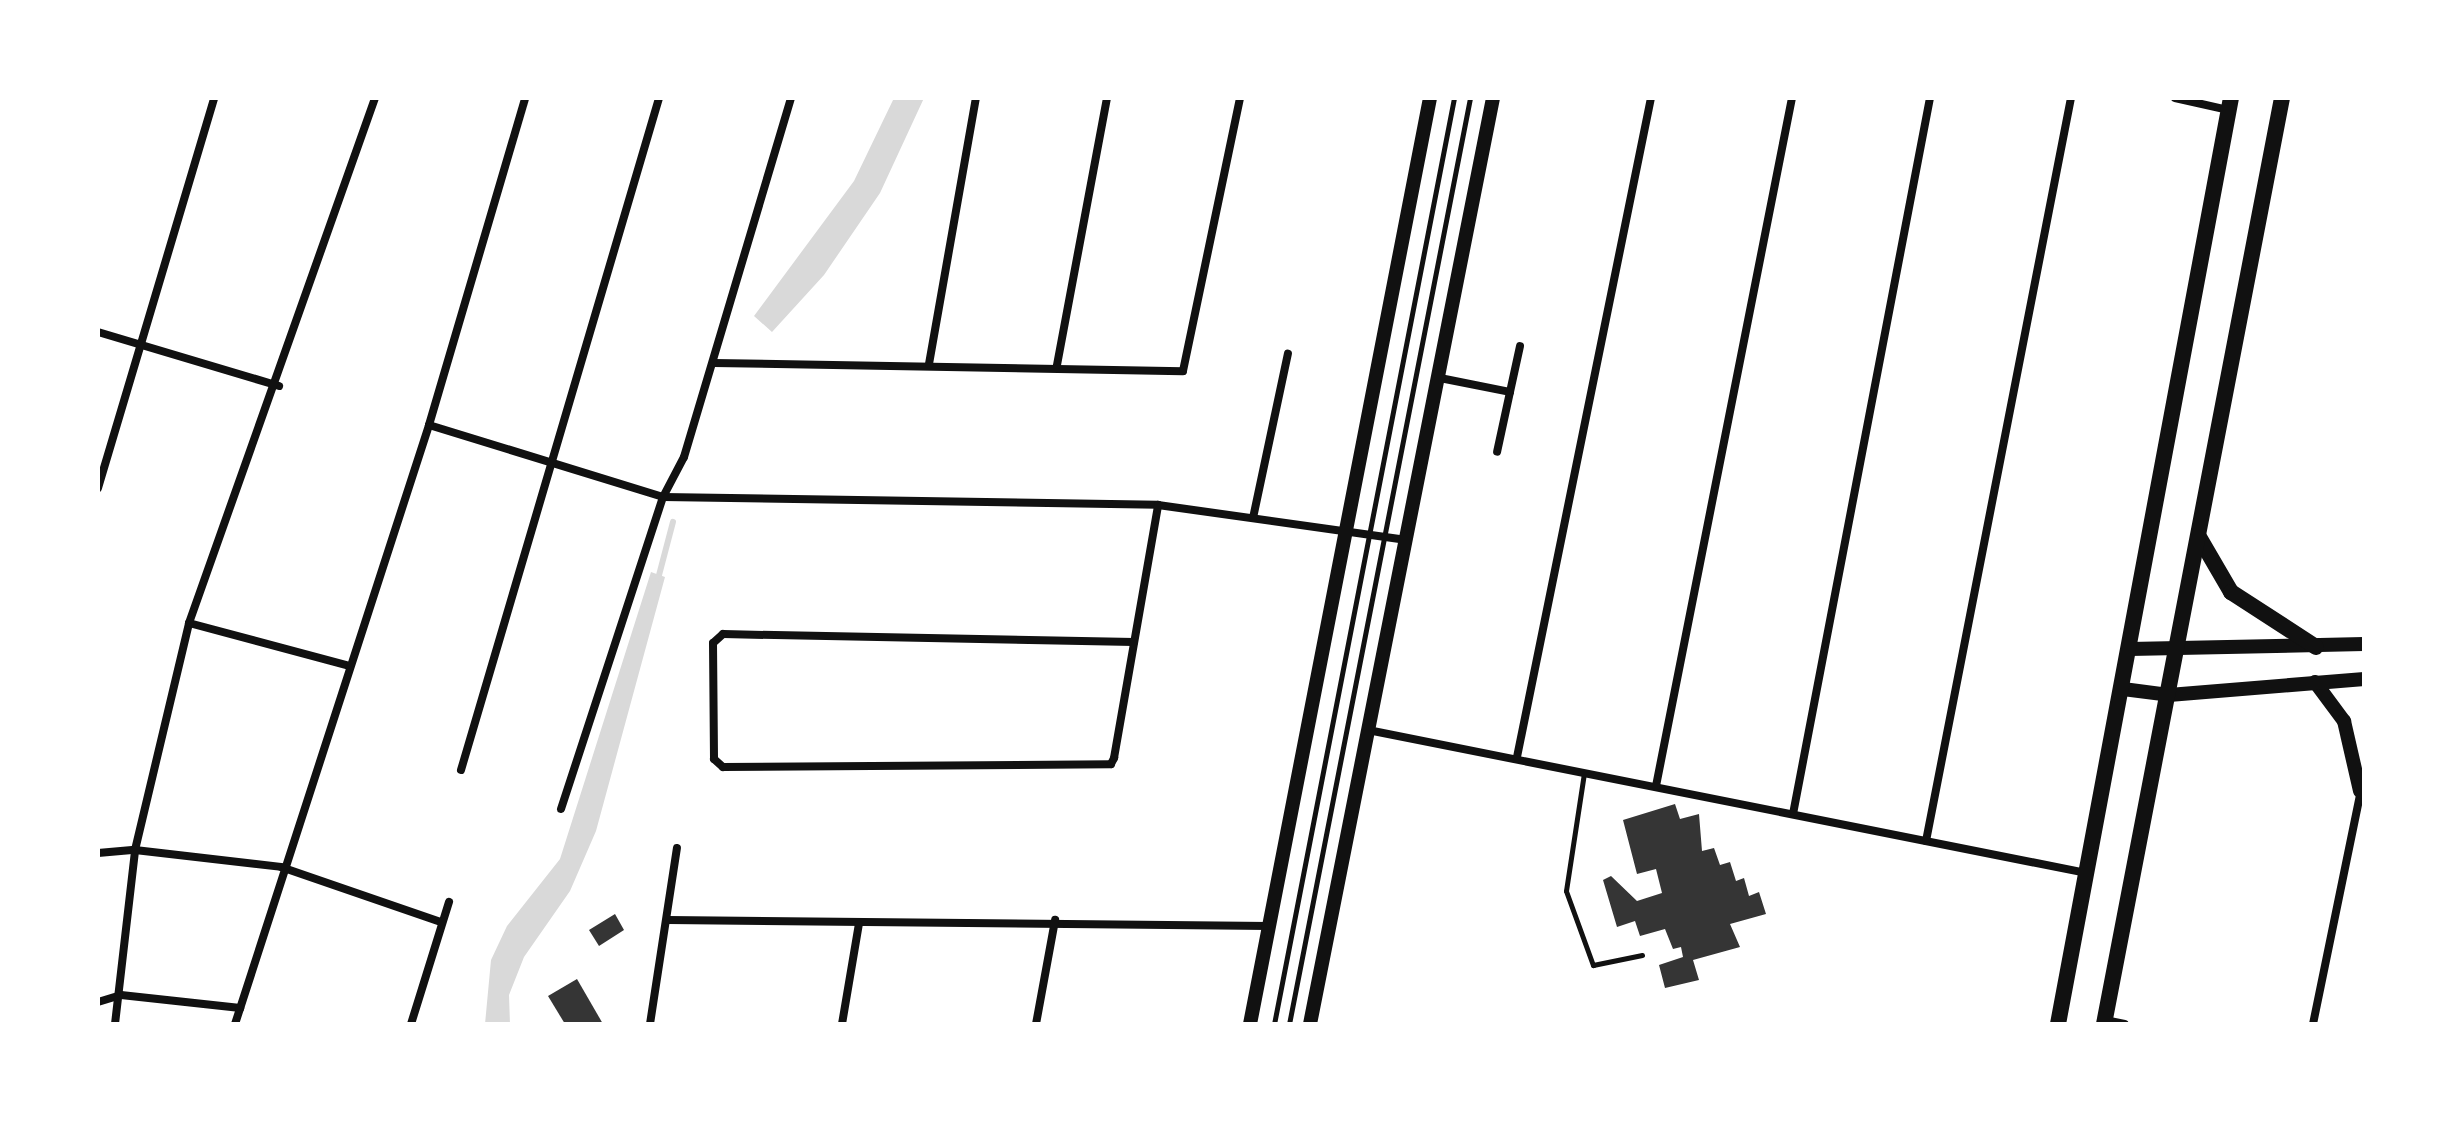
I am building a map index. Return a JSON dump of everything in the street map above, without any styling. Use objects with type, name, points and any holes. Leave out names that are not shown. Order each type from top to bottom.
[{"type":"main road","points":[[1250,1024],[1343,530],[1430,98]]},
{"type":"main road","points":[[1310,1024],[1493,98]]},
{"type":"main road","points":[[2105,1022],[2282,98]]},
{"type":"main road","points":[[2058,1024],[2230,104]]},
{"type":"main road","points":[[2199,537],[2231,592],[2316,647]]},
{"type":"main road","points":[[2130,649],[2178,653],[2364,644]]},
{"type":"main road","points":[[2123,689],[2169,695],[2364,679]]},
{"type":"main road","points":[[2315,682],[2344,721],[2362,784]]},
{"type":"street","points":[[98,488],[214,98]]},
{"type":"street","points":[[115,1024],[121,995],[135,850],[189,623],[231,495],[279,386],[375,98]]},
{"type":"street","points":[[235,1024],[281,867],[346,665],[429,425],[525,98]]},
{"type":"street","points":[[461,770],[659,98]]},
{"type":"street","points":[[561,809],[663,497],[714,363],[791,98]]},
{"type":"street","points":[[929,364],[976,98]]},
{"type":"street","points":[[1057,365],[1107,98]]},
{"type":"street","points":[[714,363],[1057,365],[1183,371],[1240,98]]},
{"type":"street","points":[[1517,757],[1651,98]]},
{"type":"street","points":[[1656,786],[1792,98]]},
{"type":"street","points":[[1793,814],[1930,98]]},
{"type":"street","points":[[1926,841],[2071,98]]},
{"type":"street","points":[[2175,98],[2230,104]]},
{"type":"street","points":[[98,332],[279,386]]},
{"type":"street","points":[[1497,452],[1520,346]]},
{"type":"street","points":[[1253,518],[1288,354]]},
{"type":"street","points":[[1440,378],[1510,392]]},
{"type":"street","points":[[429,425],[663,497],[1158,505],[1407,540]]},
{"type":"street","points":[[1134,642],[715,639],[717,766],[1111,764],[1134,642],[1158,505]]},
{"type":"street","points":[[189,623],[346,665]]},
{"type":"street","points":[[1368,730],[1517,757],[2087,873]]},
{"type":"street","points":[[2313,1024],[2362,784]]},
{"type":"street","points":[[650,1024],[677,848]]},
{"type":"street","points":[[98,853],[135,850],[281,867],[441,922]]},
{"type":"street","points":[[411,1024],[449,902]]},
{"type":"street","points":[[668,920],[859,924],[1055,920],[1269,926]]},
{"type":"street","points":[[1036,1024],[1055,920]]},
{"type":"street","points":[[842,1024],[859,924]]},
{"type":"street","points":[[98,1002],[121,995],[240,1008]]},
{"type":"street","points":[[2105,1022],[2125,1024]]},
{"type":"lane","points":[[1274,1024],[1454,98]]},
{"type":"lane","points":[[1289,1024],[1470,98]]},
{"type":"lane","points":[[1584,772],[1566,891],[1593,965],[1642,955]]},
{"type":"shaded area","points":[[894,98],[924,98],[880,193],[824,275],[772,332],[754,316],[854,181]]},
{"type":"shaded area","points":[[651,572],[665,577],[596,831],[570,891],[524,957],[509,995],[510,1024],[485,1024],[491,960],[507,926],[560,859]]},
{"type":"building","points":[[1675,804],[1680,819],[1699,814],[1702,851],[1714,848],[1720,865],[1730,862],[1736,881],[1744,878],[1749,896],[1759,892],[1766,914],[1730,924],[1740,947],[1693,960],[1699,980],[1665,988],[1659,965],[1683,957],[1681,947],[1673,949],[1665,929],[1640,936],[1635,921],[1617,927],[1603,880],[1611,876],[1637,901],[1662,893],[1656,869],[1637,874],[1623,820]]},
{"type":"building","points":[[615,914],[624,930],[599,946],[589,930]]},
{"type":"building","points":[[577,979],[603,1024],[565,1024],[548,996]]},
{"type":"waterway","points":[[658,579],[673,522]]}]
